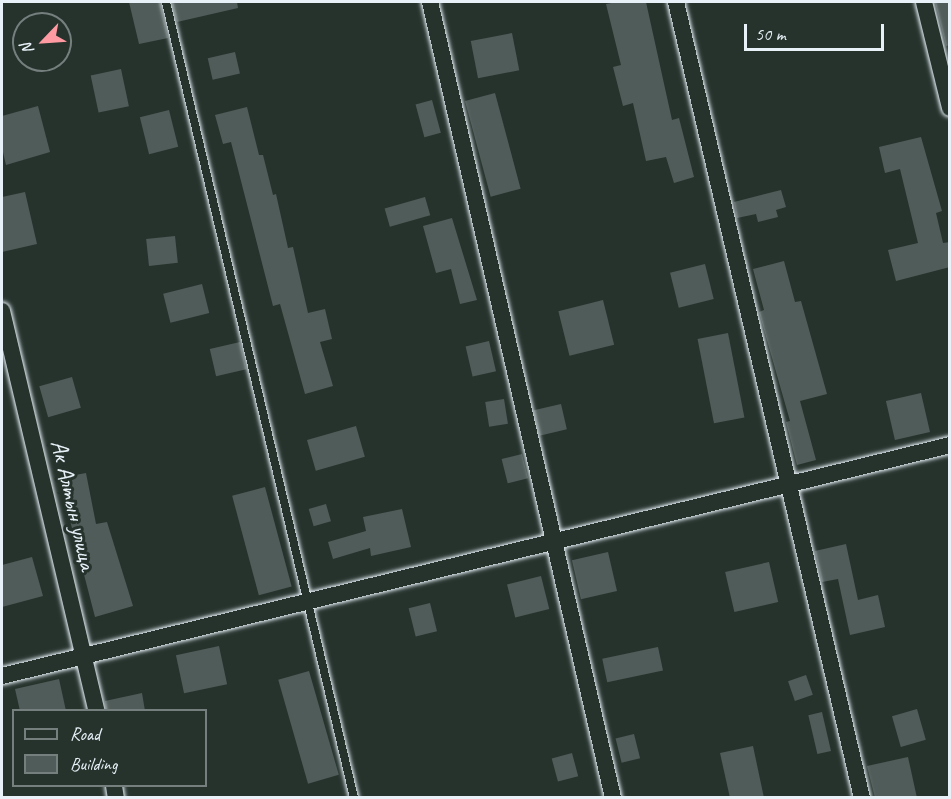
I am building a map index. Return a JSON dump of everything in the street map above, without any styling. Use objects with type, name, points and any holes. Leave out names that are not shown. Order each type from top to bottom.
[{"type":"street","points":[[430,2],[613,798]]},
{"type":"street","points":[[676,2],[792,483],[862,798]]},
{"type":"street","points":[[924,2],[950,108]]},
{"type":"street","name":"Ак Алтын улица","points":[[2,311],[96,709]]},
{"type":"street","points":[[2,676],[950,445]]},
{"type":"lane","points":[[166,2],[354,798]]},
{"type":"building","points":[[129,2],[160,2],[168,38],[139,44]]},
{"type":"building","points":[[172,2],[237,2],[238,8],[177,22]]},
{"type":"building","points":[[646,2],[672,120],[679,118],[694,177],[674,183],[666,157],[646,161],[633,103],[623,106],[613,67],[621,65],[606,4]]},
{"type":"building","points":[[935,2],[950,2],[950,45],[946,46]]},
{"type":"building","points":[[512,33],[519,70],[478,78],[471,41]]},
{"type":"building","points":[[235,52],[240,73],[213,80],[208,58]]},
{"type":"building","points":[[121,69],[129,106],[99,113],[91,75]]},
{"type":"building","points":[[495,93],[521,189],[491,197],[465,101]]},
{"type":"building","points":[[432,100],[441,133],[424,137],[416,104]]},
{"type":"building","points":[[38,106],[50,152],[6,165],[2,148],[2,116]]},
{"type":"building","points":[[247,107],[259,155],[263,155],[273,195],[276,194],[288,248],[293,247],[308,313],[325,309],[332,339],[320,342],[333,386],[305,394],[280,304],[273,306],[231,142],[223,144],[215,115]]},
{"type":"building","points":[[169,110],[178,147],[149,154],[140,117]]},
{"type":"building","points":[[921,137],[942,211],[936,213],[943,243],[950,242],[950,267],[896,281],[888,250],[918,243],[900,169],[885,173],[879,147]]},
{"type":"building","points":[[781,190],[786,207],[776,210],[778,217],[758,222],[756,214],[737,218],[734,202]]},
{"type":"building","points":[[25,192],[37,244],[2,252],[2,197]]},
{"type":"building","points":[[425,197],[430,215],[390,227],[385,209]]},
{"type":"building","points":[[452,218],[477,300],[460,304],[451,269],[436,273],[423,226]]},
{"type":"building","points":[[175,236],[178,263],[149,266],[146,239]]},
{"type":"building","points":[[784,261],[795,302],[801,301],[827,394],[800,401],[816,460],[797,465],[786,422],[790,421],[759,312],[764,310],[753,269]]},
{"type":"building","points":[[705,264],[714,299],[679,308],[670,273]]},
{"type":"building","points":[[202,284],[209,313],[170,323],[163,294]]},
{"type":"building","points":[[603,300],[614,345],[569,356],[558,311]]},
{"type":"building","points":[[728,333],[744,417],[714,423],[698,339]]},
{"type":"building","points":[[489,341],[496,371],[473,377],[466,346]]},
{"type":"building","points":[[240,342],[246,369],[216,376],[210,349]]},
{"type":"building","points":[[72,377],[81,408],[48,417],[39,386]]},
{"type":"building","points":[[921,393],[930,432],[895,440],[886,401]]},
{"type":"building","points":[[504,399],[508,424],[489,427],[485,402]]},
{"type":"building","points":[[561,404],[567,429],[540,436],[534,410]]},
{"type":"building","points":[[356,426],[365,457],[316,471],[307,440]]},
{"type":"building","points":[[522,454],[528,478],[508,483],[502,459]]},
{"type":"building","points":[[86,473],[96,524],[107,522],[133,606],[95,617],[59,478]]},
{"type":"building","points":[[265,487],[292,586],[259,595],[232,496]]},
{"type":"building","points":[[326,504],[331,521],[314,526],[309,509]]},
{"type":"building","points":[[402,509],[411,547],[371,556],[370,548],[333,559],[328,542],[366,531],[363,517]]},
{"type":"building","points":[[846,544],[858,600],[878,595],[885,627],[850,635],[838,579],[822,582],[815,551]]},
{"type":"building","points":[[608,552],[617,591],[581,599],[572,560]]},
{"type":"building","points":[[32,557],[43,596],[2,607],[2,565]]},
{"type":"building","points":[[769,562],[778,602],[734,612],[725,572]]},
{"type":"building","points":[[541,576],[549,609],[515,617],[507,584]]},
{"type":"building","points":[[430,603],[437,631],[416,636],[409,608]]},
{"type":"building","points":[[219,646],[227,684],[184,693],[176,655]]},
{"type":"building","points":[[658,647],[663,670],[607,682],[602,659]]},
{"type":"building","points":[[309,671],[339,775],[308,784],[278,680]]},
{"type":"building","points":[[806,675],[813,695],[795,701],[788,681]]},
{"type":"building","points":[[59,679],[66,709],[20,709],[15,689]]},
{"type":"building","points":[[142,693],[145,709],[106,709],[105,701]]},
{"type":"building","points":[[917,709],[926,740],[901,747],[892,716]]},
{"type":"building","points":[[822,712],[831,751],[817,754],[808,715]]},
{"type":"building","points":[[634,734],[640,758],[622,763],[616,739]]},
{"type":"building","points":[[753,746],[764,798],[730,798],[720,753]]},
{"type":"building","points":[[572,753],[578,776],[558,782],[552,758]]},
{"type":"building","points":[[908,757],[917,798],[875,798],[867,766]]}]
